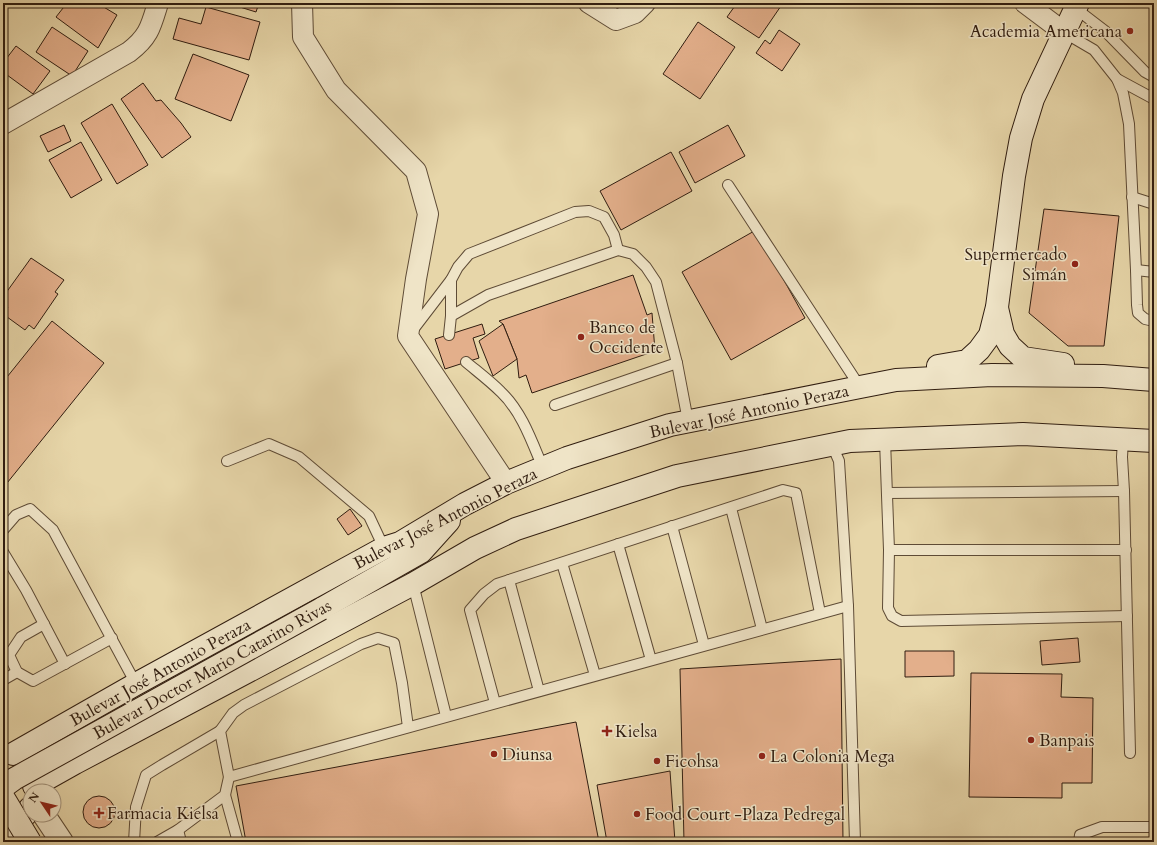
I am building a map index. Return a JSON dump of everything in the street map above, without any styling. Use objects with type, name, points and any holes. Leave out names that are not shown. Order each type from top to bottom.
[{"type":"main road","points":[[896,380],[922,369],[967,361],[979,350],[990,335],[997,307],[1014,176],[1021,138],[1033,99],[1064,33],[1074,5]]},
{"type":"main road","points":[[997,307],[1003,334],[1010,346],[1023,358],[1084,367],[1103,376]]},
{"type":"main road","name":"Bulevar José Antonio Peraza","points":[[8,753],[384,548],[400,543],[464,504],[506,483],[582,453],[670,425],[896,380],[992,375],[1103,376],[1154,380]]},
{"type":"main road","points":[[43,783],[75,762],[412,584],[475,548],[516,529],[677,476],[850,441],[1023,434],[1154,441]]},
{"type":"main road","points":[[421,552],[464,504]]},
{"type":"main road","points":[[421,552],[475,548]]},
{"type":"main road","name":"Bulevar Doctor Mario Catarino Rivas","points":[[3,787],[21,775],[421,552]]},
{"type":"main road","points":[[8,753],[24,762],[31,773],[34,783]]},
{"type":"main road","points":[[3,798],[30,842]]},
{"type":"main road","points":[[3,829],[22,820]]},
{"type":"main road","points":[[49,823],[62,842]]},
{"type":"main road","points":[[3,835],[7,842]]},
{"type":"street","points":[[3,124],[139,45],[151,26],[158,3]]},
{"type":"street","points":[[302,3],[303,37],[336,90],[416,171],[428,214],[416,279],[408,336],[506,483]]},
{"type":"street","points":[[589,3],[616,20],[635,13],[645,3]]},
{"type":"street","points":[[1025,3],[1064,33]]},
{"type":"lane","points":[[1074,5],[1105,31],[1144,72],[1154,77]]},
{"type":"lane","points":[[1064,33],[1094,50],[1117,79],[1123,93],[1129,124],[1138,313],[1145,319],[1154,321]]},
{"type":"lane","points":[[1117,79],[1154,99]]},
{"type":"lane","points":[[728,185],[860,386]]},
{"type":"lane","points":[[1132,196],[1154,204]]},
{"type":"lane","points":[[408,336],[469,254],[575,212],[589,211],[604,218],[614,235],[618,250]]},
{"type":"lane","points":[[451,316],[488,294],[618,250],[633,254],[646,267],[656,282],[677,363],[688,421]]},
{"type":"lane","points":[[1136,270],[1154,272]]},
{"type":"lane","points":[[449,335],[451,316],[451,280]]},
{"type":"lane","points":[[466,362],[502,393],[517,412],[543,468]]},
{"type":"lane","points":[[555,405],[677,363]]},
{"type":"lane","points":[[885,440],[889,550],[888,608],[892,616],[901,621],[1127,616]]},
{"type":"lane","points":[[1123,440],[1122,458],[1126,550],[1130,752]]},
{"type":"lane","points":[[227,461],[269,444],[299,457],[369,516],[384,548]]},
{"type":"lane","points":[[832,444],[838,461],[848,606],[855,842]]},
{"type":"lane","points":[[495,703],[470,610],[484,594],[497,584],[783,490],[796,493],[820,613]]},
{"type":"lane","points":[[887,493],[1124,491]]},
{"type":"lane","points":[[731,508],[762,629]]},
{"type":"lane","points":[[3,530],[16,515],[30,509],[53,530],[136,684]]},
{"type":"lane","points":[[672,526],[704,645]]},
{"type":"lane","points":[[618,544],[651,660]]},
{"type":"lane","points":[[889,550],[1126,550]]},
{"type":"lane","points":[[3,552],[26,590],[65,664]]},
{"type":"lane","points":[[562,563],[595,675]]},
{"type":"lane","points":[[509,580],[539,691]]},
{"type":"lane","points":[[412,584],[446,716]]},
{"type":"lane","points":[[229,776],[848,606]]},
{"type":"lane","points":[[44,624],[21,637],[9,655],[17,672],[33,681],[112,638]]},
{"type":"lane","points":[[134,842],[136,807],[146,775],[220,731],[233,713],[244,705],[361,644],[378,638],[394,643],[402,683],[408,727]]},
{"type":"lane","points":[[3,680],[17,672]]},
{"type":"lane","points":[[220,731],[229,776],[225,795],[238,842]]},
{"type":"lane","points":[[157,842],[178,830],[225,795]]},
{"type":"lane","points":[[1079,842],[1080,835],[1102,827],[1154,827]]},
{"type":"lane","points":[[178,830],[181,842]]},
{"type":"building","points":[[67,3],[97,3],[117,15],[98,48],[56,17]]},
{"type":"building","points":[[227,3],[259,3],[256,12]]},
{"type":"building","points":[[737,3],[783,3],[759,38],[727,17]]},
{"type":"building","points":[[206,7],[260,22],[249,60],[173,39],[179,18],[201,24]]},
{"type":"building","points":[[698,22],[735,47],[700,99],[663,74]]},
{"type":"building","points":[[52,27],[88,51],[72,76],[36,52]]},
{"type":"building","points":[[779,30],[800,44],[782,71],[756,53],[765,40],[770,44]]},
{"type":"building","points":[[16,46],[50,71],[33,94],[3,72],[3,63]]},
{"type":"building","points":[[193,54],[249,75],[231,121],[175,99]]},
{"type":"building","points":[[143,83],[156,101],[161,100],[191,137],[162,158],[121,99]]},
{"type":"building","points":[[112,104],[148,165],[117,184],[81,123]]},
{"type":"building","points":[[64,125],[71,141],[48,152],[40,136]]},
{"type":"building","points":[[728,125],[745,156],[695,183],[679,152]]},
{"type":"building","points":[[81,142],[102,180],[71,198],[49,160]]},
{"type":"building","points":[[671,152],[692,191],[621,230],[600,191]]},
{"type":"building","name":"Supermercado Simán","points":[[1044,209],[1119,216],[1104,346],[1068,346],[1029,313]]},
{"type":"building","points":[[756,230],[805,318],[731,360],[682,272]]},
{"type":"building","points":[[31,258],[64,280],[55,292],[58,294],[34,329],[29,325],[25,330],[3,314],[8,307],[3,304],[3,297]]},
{"type":"building","name":"Banco de Occidente","points":[[633,275],[647,315],[652,313],[655,351],[532,393],[526,375],[519,378],[517,359],[503,324],[499,321]]},
{"type":"building","points":[[52,321],[104,363],[3,488],[3,382]]},
{"type":"building","points":[[482,324],[485,334],[473,338],[479,358],[445,369],[435,339]]},
{"type":"building","points":[[503,324],[517,359],[493,376],[479,341]]},
{"type":"building","points":[[350,509],[362,526],[348,535],[337,519]]},
{"type":"building","points":[[1078,638],[1080,662],[1042,665],[1040,641]]},
{"type":"building","points":[[905,651],[954,651],[954,676],[905,677]]},
{"type":"building","name":"La Colonia Mega","points":[[841,659],[843,842],[684,842],[680,669]]},
{"type":"building","name":"Banpais","points":[[971,673],[1062,674],[1061,697],[1093,698],[1092,783],[1062,783],[1062,798],[969,797]]},
{"type":"building","name":"Diunsa","points":[[576,722],[599,842],[246,842],[236,786]]},
{"type":"building","name":"Food Court -Plaza Pedregal","points":[[670,771],[675,842],[607,842],[597,785]]},
{"type":"building","name":"Farmacia Kielsa","points":[[96,796],[102,796],[112,803],[115,812],[114,818],[108,825],[102,828],[96,828],[86,821],[83,815],[83,809],[90,799]]},
{"type":"place","name":"Academia Americana","points":[[1130,31]]},
{"type":"place","name":"Supermercado Simán","points":[[1075,264]]},
{"type":"place","name":"Banco de Occidente","points":[[581,337]]},
{"type":"place","name":"Kielsa","points":[[607,731]]},
{"type":"place","name":"Banpais","points":[[1031,740]]},
{"type":"place","name":"Diunsa","points":[[494,754]]},
{"type":"place","name":"La Colonia Mega","points":[[762,756]]},
{"type":"place","name":"Ficohsa","points":[[657,761]]},
{"type":"place","name":"Farmacia Kielsa","points":[[99,813]]},
{"type":"place","name":"Food Court -Plaza Pedregal","points":[[637,814]]}]
